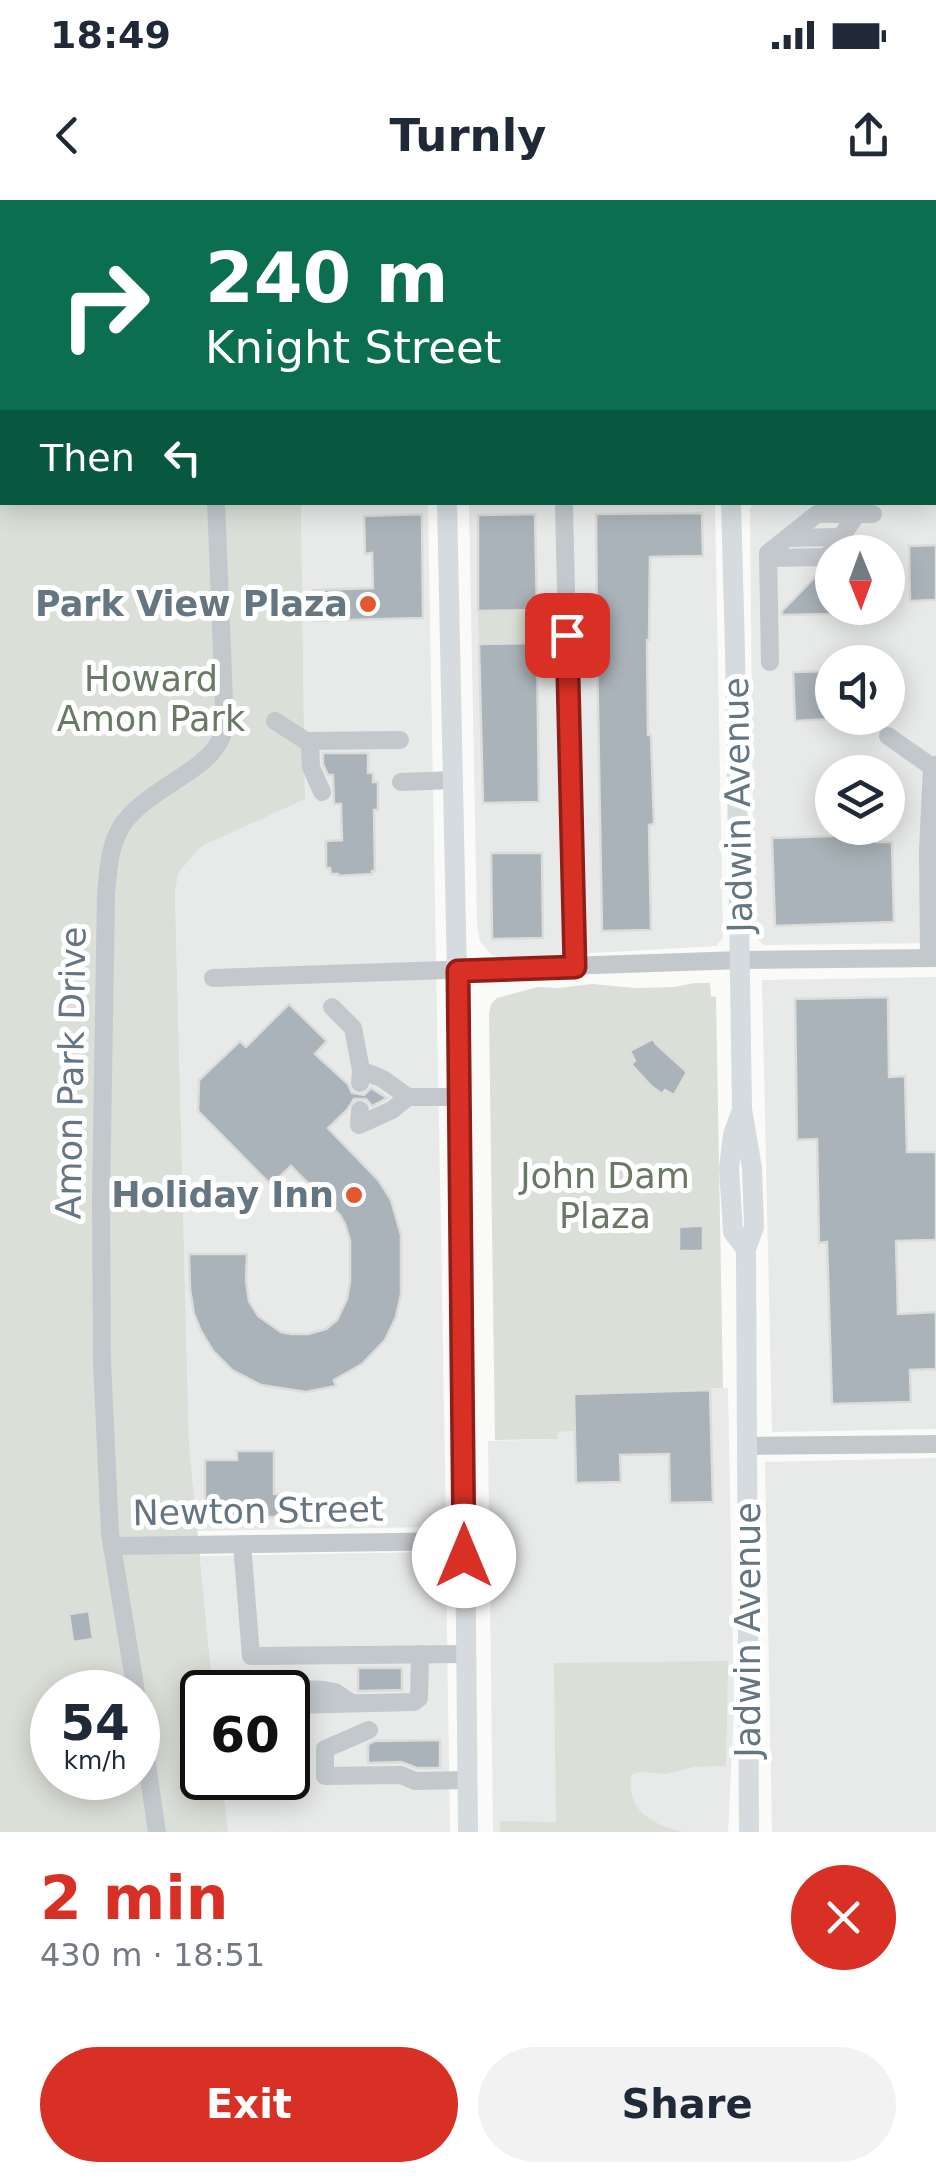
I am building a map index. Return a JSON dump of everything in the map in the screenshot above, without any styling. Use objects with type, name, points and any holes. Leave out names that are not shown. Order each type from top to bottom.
[{"type":"main road","points":[[447,505],[460,1097],[468,1832]]},
{"type":"main road","name":"Jadwin Avenue","points":[[731,505],[742,1108],[733,1136],[730,1168],[732,1232],[746,1249],[749,1832]]},
{"type":"street","name":"Amon Park Drive","points":[[132,1670],[108,1514],[100,1280],[108,879],[112,846],[128,816],[212,753],[221,739],[224,702],[216,505]]},
{"type":"street","points":[[565,505],[575,967]]},
{"type":"street","points":[[770,662],[783,542],[817,514],[850,528]]},
{"type":"street","points":[[783,542],[827,557],[850,528]]},
{"type":"street","points":[[783,542],[850,528]]},
{"type":"street","points":[[275,721],[306,741],[400,740]]},
{"type":"street","points":[[213,978],[741,960],[932,958],[934,766],[888,736]]},
{"type":"street","points":[[310,741],[311,767],[322,792]]},
{"type":"street","points":[[401,782],[453,780]]},
{"type":"street","points":[[332,1007],[353,1028],[361,1077],[383,1078],[408,1097],[460,1097]]},
{"type":"street","points":[[359,1118],[392,1110],[408,1097]]},
{"type":"street","points":[[746,1446],[936,1444]]},
{"type":"street","name":"Newton Street","points":[[112,1546],[464,1541]]},
{"type":"street","points":[[242,1544],[250,1656],[466,1654]]},
{"type":"street","points":[[310,1705],[414,1702],[419,1698],[420,1654]]},
{"type":"street","points":[[310,1689],[335,1692],[352,1704]]},
{"type":"street","points":[[369,1730],[325,1749],[326,1776],[401,1775],[415,1780],[468,1780]]},
{"type":"street","points":[[152,1800],[157,1832]]},
{"type":"shaded area","points":[[301,505],[427,505],[446,1519],[436,1527],[197,1531],[189,1444],[175,890],[179,872],[202,846],[305,798]]},
{"type":"shaded area","points":[[469,505],[715,505],[723,938],[716,946],[503,958],[492,955],[480,942]]},
{"type":"shaded area","points":[[936,505],[936,943],[763,945],[754,930],[750,508]]},
{"type":"shaded area","points":[[936,977],[936,1429],[772,1432],[762,980]]},
{"type":"shaded area","points":[[728,1388],[734,1711],[728,1832],[493,1832],[488,1441],[556,1439],[557,1432],[574,1431],[574,1394]]},
{"type":"shaded area","points":[[936,1458],[936,1832],[772,1832],[765,1462]]},
{"type":"shaded area","points":[[434,1552],[446,1563],[450,1832],[228,1832],[224,1800],[310,1800],[310,1670],[211,1670],[200,1556]]},
{"type":"green space","name":"Howard Amon Park","points":[[0,505],[301,505],[305,799],[202,846],[179,872],[175,890],[189,1444],[211,1670],[180,1670],[180,1800],[224,1800],[228,1832],[0,1832]]},
{"type":"green space","points":[[560,609],[561,642],[479,644],[478,611]]},
{"type":"green space","name":"John Dam Plaza","points":[[710,983],[711,996],[716,997],[723,1388],[574,1394],[575,1431],[558,1432],[557,1439],[495,1440],[491,1004],[497,998],[538,987],[592,984],[636,988]]},
{"type":"green space","points":[[728,1661],[726,1766],[632,1774],[632,1797],[643,1814],[683,1832],[500,1832],[500,1821],[556,1822],[554,1663]]},
{"type":"building","points":[[702,513],[703,556],[650,557],[648,735],[654,824],[649,825],[651,930],[602,931],[597,652],[602,652],[597,629],[596,514]]},
{"type":"building","points":[[422,514],[423,618],[314,621],[313,590],[373,588],[372,553],[365,554],[364,516]]},
{"type":"building","points":[[535,514],[537,610],[478,611],[478,515]]},
{"type":"building","points":[[936,545],[936,600],[910,601],[909,546]]},
{"type":"building","points":[[815,577],[815,614],[782,615]]},
{"type":"building","points":[[537,643],[539,802],[483,803],[479,644]]},
{"type":"building","points":[[815,671],[815,720],[795,721],[793,672]]},
{"type":"building","points":[[323,753],[368,753],[368,773],[373,773],[373,782],[378,782],[372,874],[338,876],[326,868],[326,841],[342,840],[341,804],[334,804],[333,775],[328,775],[323,764]]},
{"type":"building","points":[[815,837],[815,845],[892,845],[894,922],[775,926],[772,838]]},
{"type":"building","points":[[491,853],[542,853],[543,938],[492,939]]},
{"type":"building","points":[[888,997],[889,1077],[905,1076],[907,1152],[936,1152],[936,1240],[896,1241],[898,1314],[936,1312],[936,1369],[910,1370],[911,1402],[832,1404],[827,1242],[819,1243],[817,1139],[797,1140],[795,999]]},
{"type":"building","name":"Holiday Inn","points":[[289,1004],[327,1041],[315,1054],[348,1084],[352,1093],[364,1095],[371,1088],[387,1098],[372,1106],[366,1099],[354,1099],[328,1128],[379,1181],[391,1200],[401,1235],[401,1294],[385,1340],[362,1364],[334,1380],[336,1386],[306,1392],[261,1385],[232,1370],[213,1351],[201,1331],[190,1289],[189,1254],[247,1254],[249,1301],[258,1316],[281,1332],[308,1334],[326,1329],[337,1320],[347,1299],[350,1241],[340,1215],[291,1166],[271,1185],[198,1111],[199,1080],[240,1041],[246,1047]]},
{"type":"building","points":[[653,1039],[687,1072],[674,1095],[665,1090],[662,1094],[631,1064],[635,1061],[630,1051]]},
{"type":"building","points":[[703,1226],[703,1251],[679,1251],[679,1227]]},
{"type":"building","points":[[710,1390],[713,1502],[670,1503],[669,1454],[620,1455],[621,1482],[576,1483],[574,1394]]},
{"type":"building","points":[[237,1451],[274,1451],[274,1494],[287,1494],[287,1517],[205,1517],[205,1460],[237,1460]]},
{"type":"building","points":[[89,1611],[93,1639],[73,1642],[69,1614]]},
{"type":"building","points":[[358,1668],[402,1668],[402,1690],[358,1691]]},
{"type":"building","points":[[440,1740],[440,1768],[417,1768],[401,1762],[368,1763],[368,1744],[375,1741]]},
{"type":"place","name":"Park View Plaza","points":[[368,604]]},
{"type":"place","name":"Holiday Inn","points":[[354,1195]]},
{"type":"route","points":[[464,1556],[458,971],[575,967],[567,635]]}]
